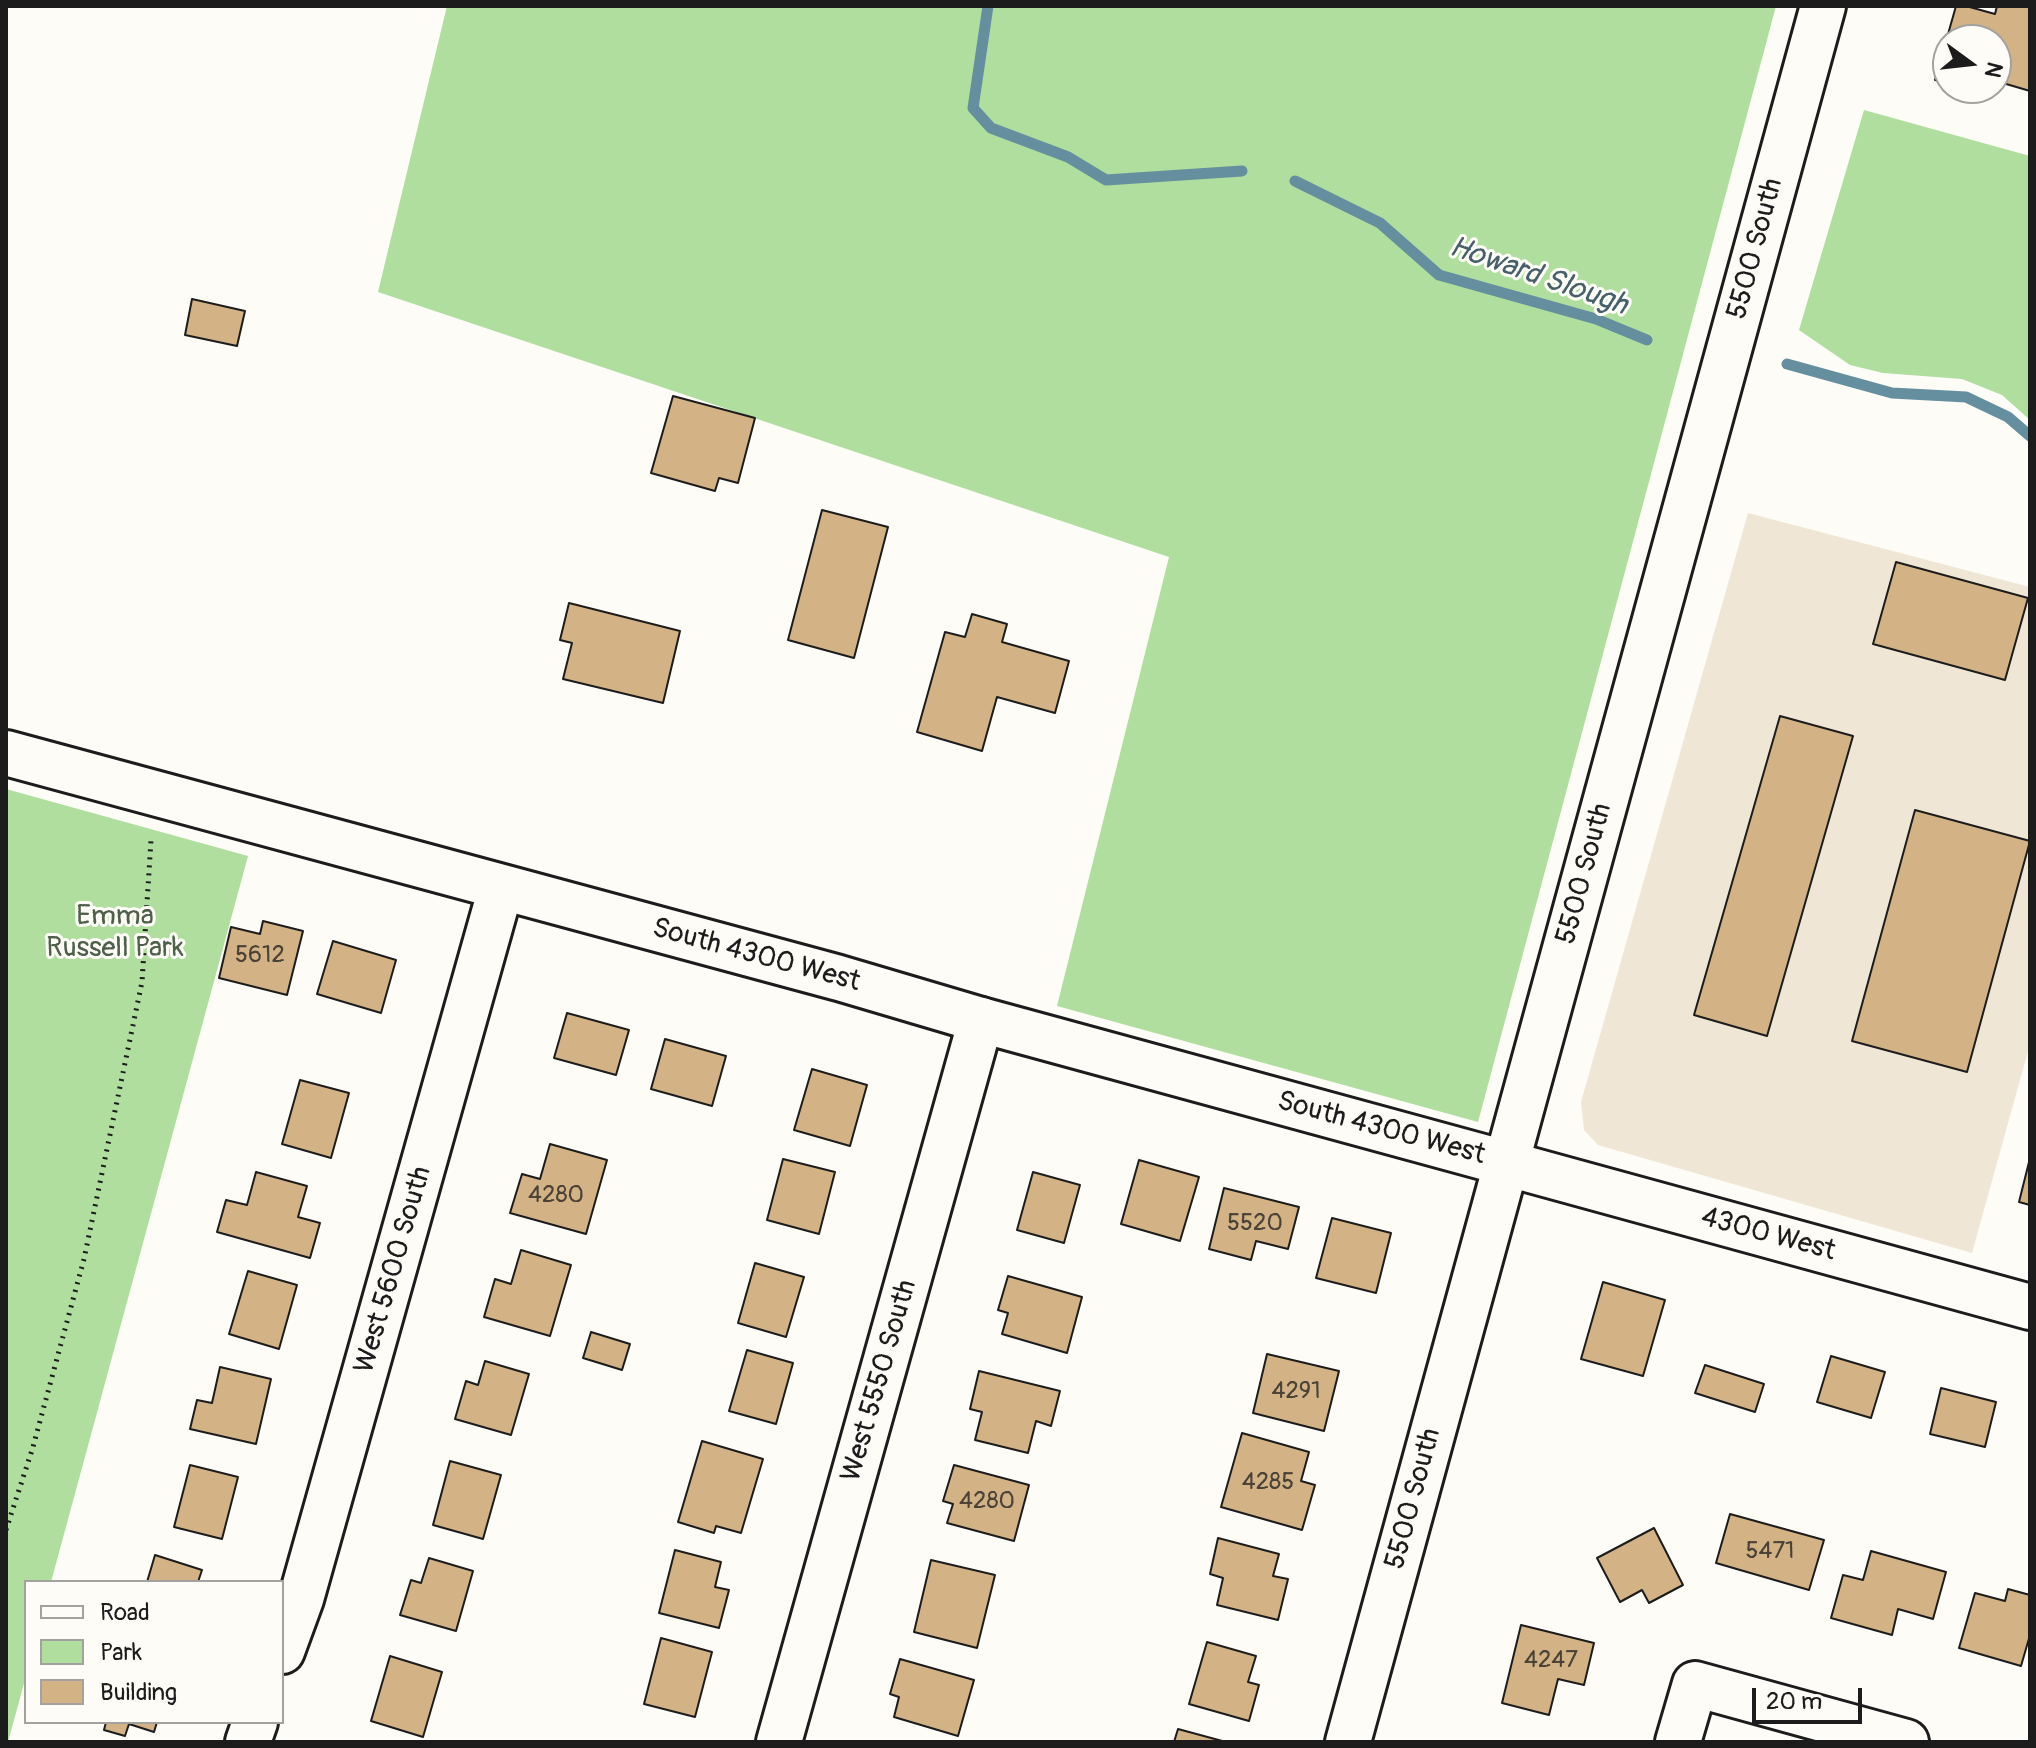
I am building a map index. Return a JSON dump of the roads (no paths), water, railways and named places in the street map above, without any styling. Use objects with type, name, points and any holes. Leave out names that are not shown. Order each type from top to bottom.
[{"type":"main road","name":"5500 South","points":[[1348,1742],[1823,6]]},
{"type":"main road","name":"South 4300 West","points":[[6,753],[839,978],[981,1020],[1505,1163]]},
{"type":"main road","name":"West 5600 South","points":[[284,1646],[301,1599],[501,888]]},
{"type":"main road","name":"West 5550 South","points":[[779,1742],[981,1020]]},
{"type":"main road","name":"4300 West","points":[[1505,1163],[2030,1307]]},
{"type":"main road","points":[[1678,1742],[1695,1684],[1906,1742]]},
{"type":"waterway","name":"Howard Slough","points":[[988,6],[973,108],[991,128],[1068,157],[1106,180],[1242,171]]},
{"type":"waterway","name":"Howard Slough","points":[[1295,181],[1380,223],[1439,275],[1596,319],[1647,340]]},
{"type":"waterway","name":"Howard Slough","points":[[1787,364],[1892,393],[1966,397],[2008,417],[2030,436]]},
{"type":"park label","name":"Emma Russell Park","points":[[115,933]]}]
